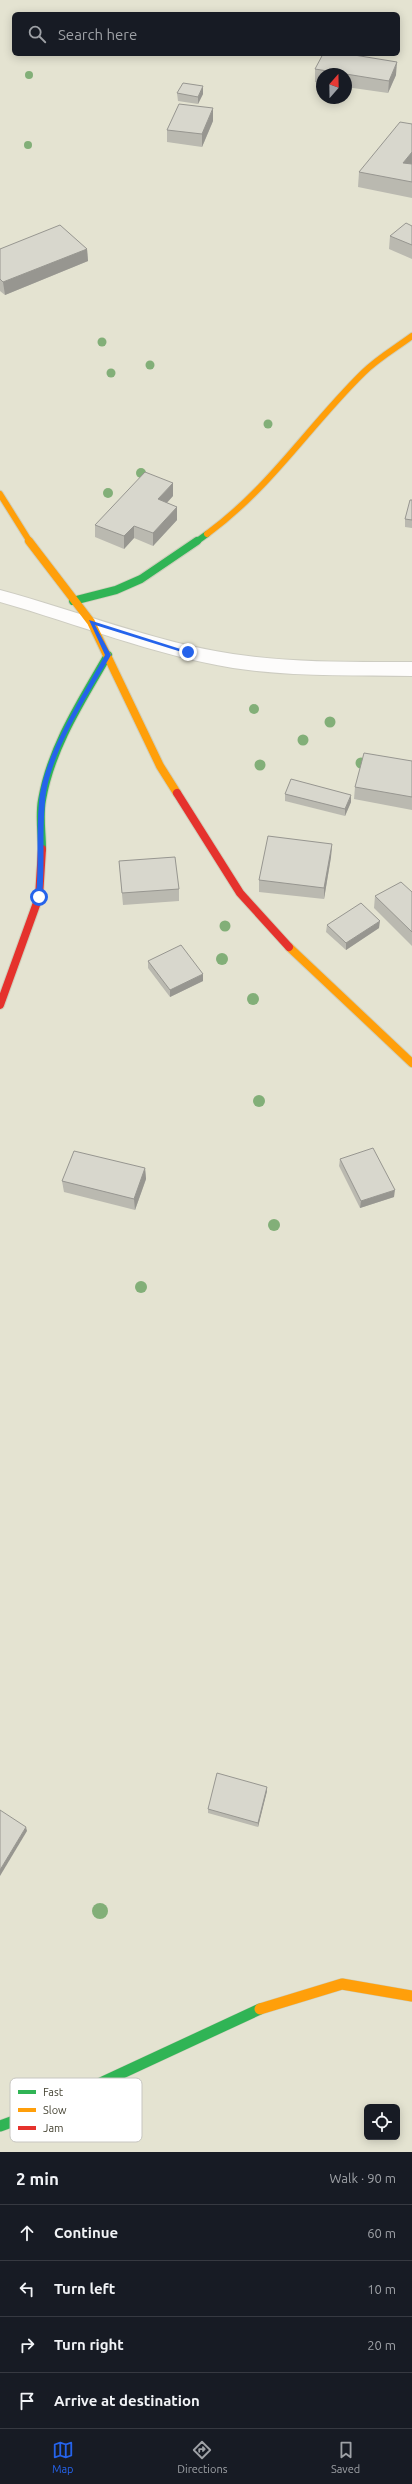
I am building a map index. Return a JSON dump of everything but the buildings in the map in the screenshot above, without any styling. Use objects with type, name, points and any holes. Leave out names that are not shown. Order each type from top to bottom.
[{"type":"street","points":[[73,602],[116,590],[141,579],[232,517],[309,436],[364,372],[412,336]]},
{"type":"street","points":[[0,494],[21,530],[73,602],[91,622],[160,766],[240,893],[298,957],[412,1063]]},
{"type":"street","points":[[0,596],[188,652],[234,661],[282,666],[412,669]]},
{"type":"street","points":[[0,1005],[39,897],[42,861],[42,801],[51,766],[71,722],[108,655]]},
{"type":"street","points":[[112,2078],[274,2003],[342,1984],[412,1996]]},
{"type":"street","points":[[0,2126],[10,2122]]},
{"type":"shaded area","points":[[0,0],[412,0],[412,2152],[0,2152]]},
{"type":"traffic: fast","points":[[73,601],[116,590],[141,579],[207,534]]},
{"type":"traffic: fast","points":[[42,849],[42,800],[46,781],[60,743],[108,655]]},
{"type":"traffic: fast","points":[[111,2078],[260,2009]]},
{"type":"traffic: fast","points":[[0,2126],[10,2122]]},
{"type":"traffic: slow","points":[[207,534],[251,499],[289,458],[344,393],[368,368],[412,336]]},
{"type":"traffic: slow","points":[[0,494],[21,530],[91,622],[160,766],[177,793]]},
{"type":"traffic: slow","points":[[289,947],[412,1063]]},
{"type":"traffic: slow","points":[[260,2009],[274,2003],[342,1984],[412,1996]]},
{"type":"traffic: jam","points":[[177,793],[240,893],[289,947]]},
{"type":"traffic: jam","points":[[0,1005],[39,897],[42,849]]},
{"type":"route","points":[[39,897],[42,861],[42,801],[51,766],[71,722],[108,655],[91,622],[188,652]]}]
